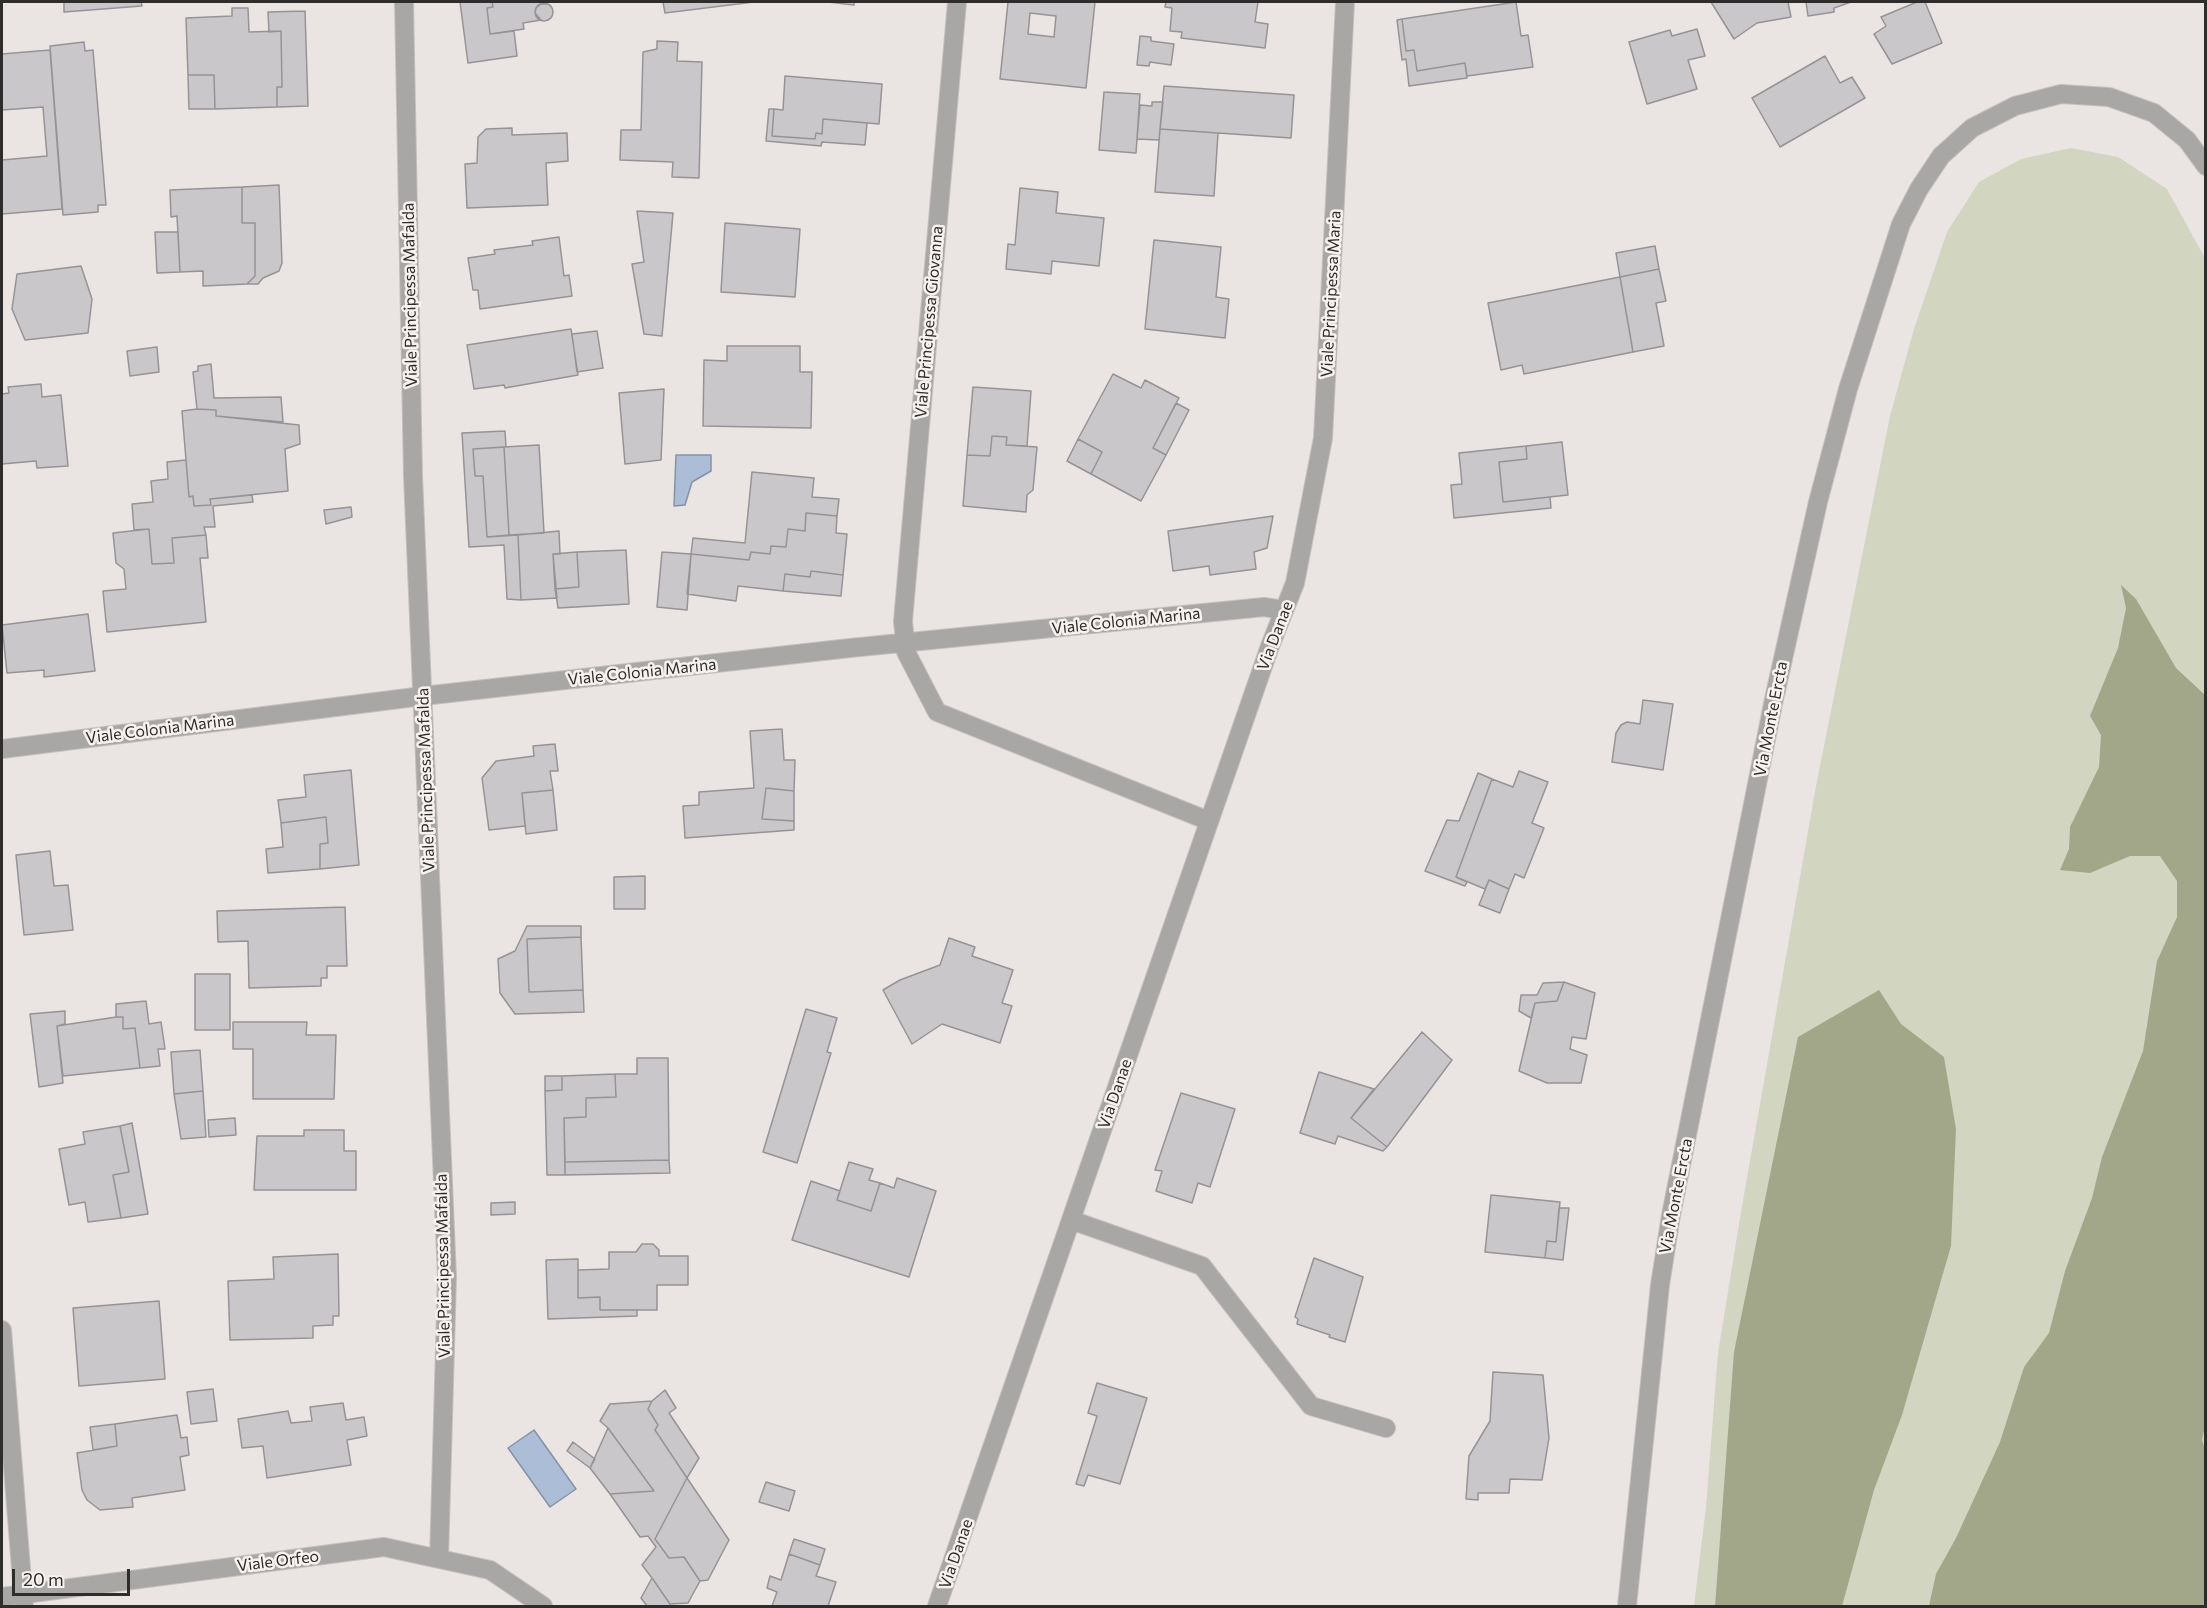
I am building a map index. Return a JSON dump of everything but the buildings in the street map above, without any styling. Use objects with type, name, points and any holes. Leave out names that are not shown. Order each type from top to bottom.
[{"type":"street","name":"Viale Principessa Mafalda","points":[[404,2],[414,476],[447,1277],[439,1559]]},
{"type":"street","name":"Viale Principessa Giovanna","points":[[904,643],[903,621],[957,2]]},
{"type":"street","name":"Viale Principessa Maria","points":[[1295,583],[1323,438],[1345,2]]},
{"type":"street","name":"Via Monte Ercta","points":[[1627,1606],[1660,1285],[1671,1215],[1774,699],[1818,502],[1857,357],[1900,224],[1919,189],[1941,156],[1972,128],[2015,105],[2061,94],[2109,97],[2154,113],[2187,140],[2205,166]]},
{"type":"street","name":"Via Danae","points":[[937,1606],[1209,821],[1295,583]]},
{"type":"street","name":"Viale Colonia Marina","points":[[2,749],[423,696],[904,643],[1264,607],[1284,610]]},
{"type":"street","points":[[904,643],[906,652],[937,712],[1209,821]]},
{"type":"street","points":[[1071,1220],[1202,1266],[1311,1406],[1386,1428]]},
{"type":"street","points":[[2,1330],[24,1601]]},
{"type":"street","name":"Viale Orfeo","points":[[2,1597],[24,1601],[384,1548],[490,1570],[543,1606]]},
{"type":"green space","points":[[2071,148],[2118,157],[2167,189],[2206,260],[2205,1606],[1694,1606],[1706,1507],[1718,1353],[1741,1212],[1816,786],[1890,416],[1914,329],[1947,232],[1979,182],[2021,159]]},
{"type":"green space","points":[[2121,585],[2136,599],[2176,668],[2205,695],[2206,1422],[2202,1440],[2206,1452],[2205,1606],[1929,1606],[1936,1574],[1956,1538],[2000,1442],[2024,1367],[2049,1333],[2065,1271],[2092,1198],[2102,1157],[2143,1051],[2157,961],[2177,917],[2177,881],[2160,856],[2130,856],[2090,873],[2060,870],[2069,849],[2070,827],[2099,767],[2101,735],[2090,716],[2118,648],[2126,608]]},
{"type":"green space","points":[[1879,990],[1901,1024],[1944,1057],[1956,1129],[1951,1246],[1902,1415],[1874,1490],[1842,1606],[1715,1606],[1734,1352],[1798,1037]]},
{"type":"water","points":[[676,455],[711,455],[711,471],[692,482],[685,505],[674,506]]},
{"type":"water","points":[[534,1430],[576,1489],[550,1507],[508,1448]]}]
